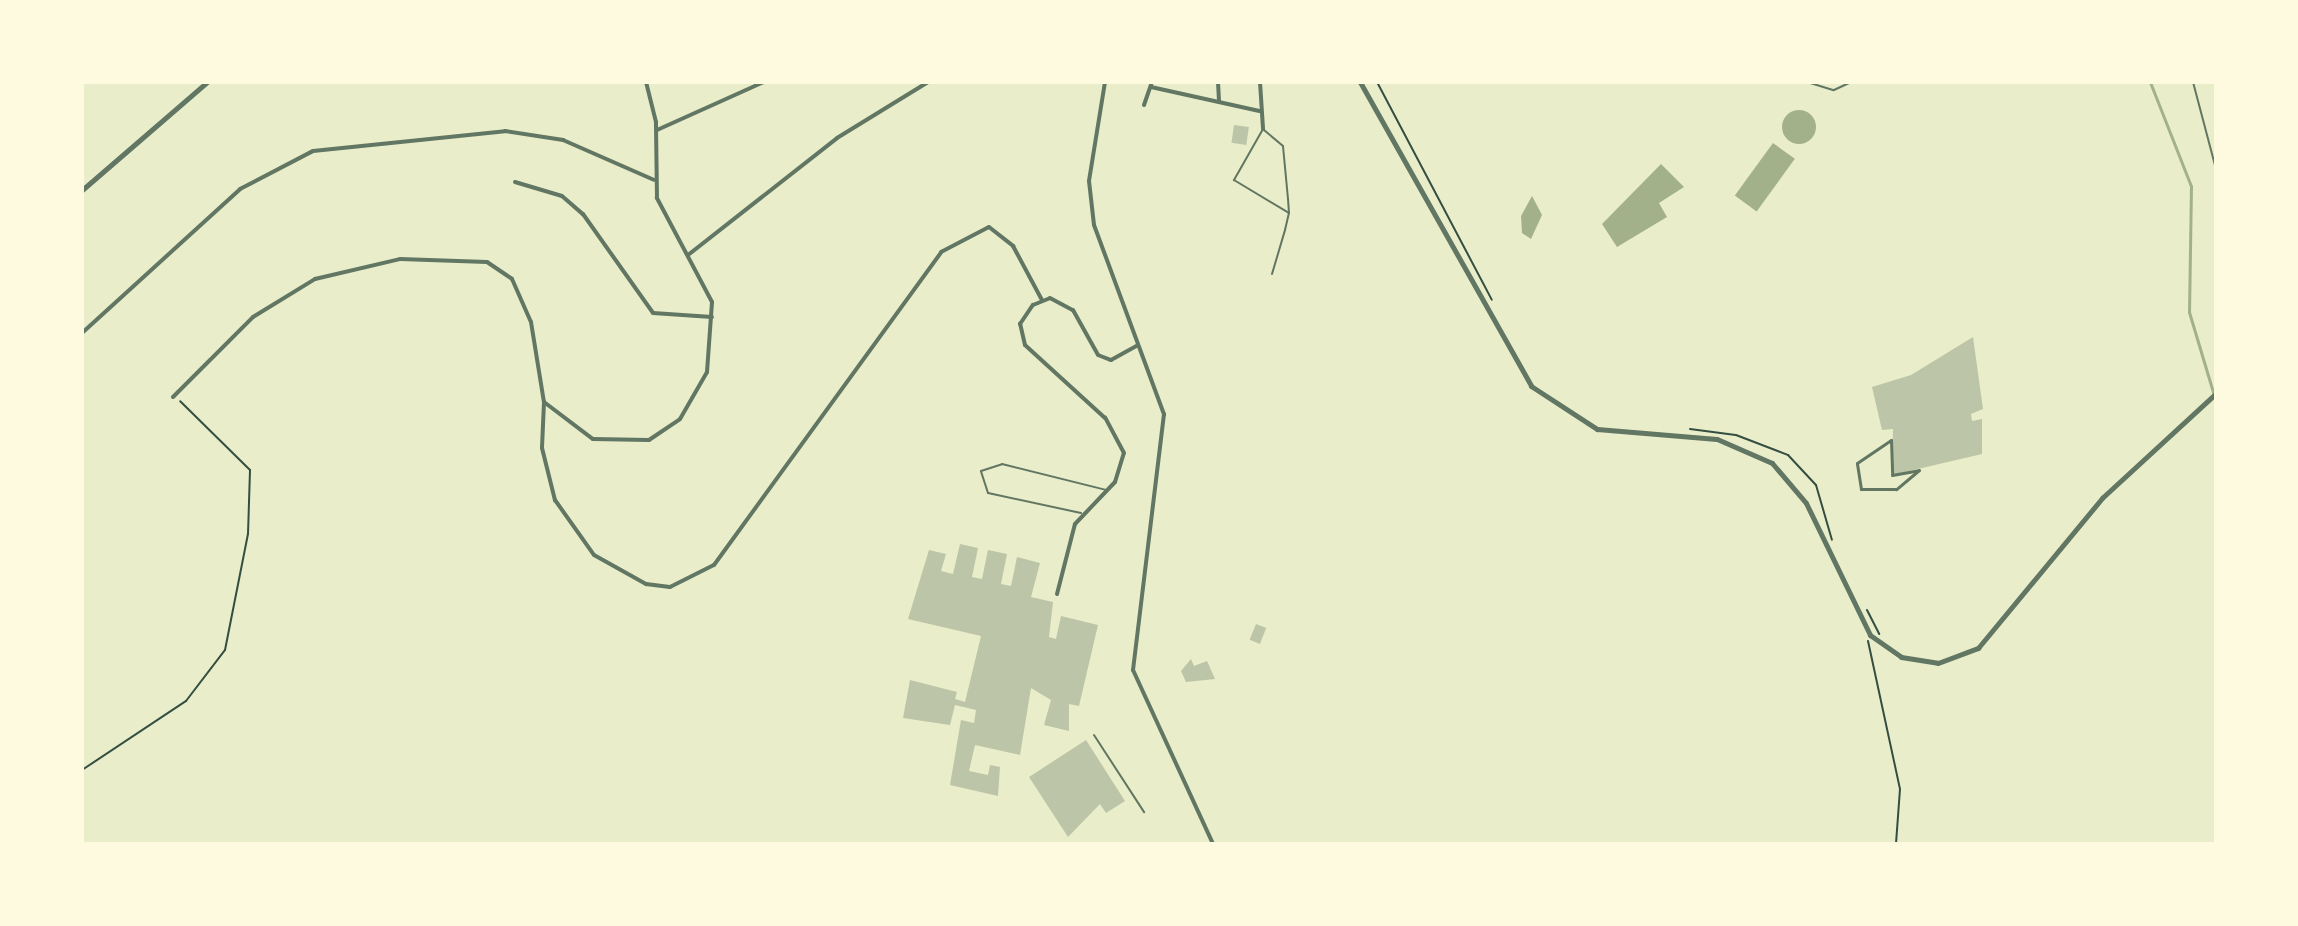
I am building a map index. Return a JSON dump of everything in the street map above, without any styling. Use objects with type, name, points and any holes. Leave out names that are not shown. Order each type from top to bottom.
[{"type":"street","points":[[82,190],[207,82]]},
{"type":"street","points":[[544,402],[593,439],[629,444],[658,436],[680,419],[702,384],[712,317],[710,296],[654,180],[657,130],[646,82]]},
{"type":"street","points":[[657,130],[764,82]]},
{"type":"street","points":[[688,255],[837,138],[928,82]]},
{"type":"street","points":[[1105,82],[1091,205],[1103,261],[1162,403],[1165,428],[1133,670],[1213,844]]},
{"type":"street","points":[[1218,82],[1219,102]]},
{"type":"street","points":[[1260,82],[1259,111],[1263,129]]},
{"type":"street","points":[[1360,82],[1531,386],[1562,412],[1610,433],[1717,439],[1772,463],[1806,503],[1870,635],[1901,657],[1938,663],[1978,648],[2102,498],[2216,393]]},
{"type":"street","points":[[1144,105],[1151,85],[1259,111]]},
{"type":"street","points":[[82,333],[240,189],[313,151],[505,131],[591,149],[654,180]]},
{"type":"street","points":[[515,182],[573,204],[616,251],[653,313],[712,317]]},
{"type":"street","points":[[173,397],[237,331],[298,287],[344,268],[458,256],[494,266],[519,288],[544,402],[548,484],[579,539],[624,575],[656,587],[679,585],[714,565],[941,252],[989,227],[1013,246],[1042,300],[1073,310],[1104,359],[1136,346]]},
{"type":"street","points":[[1042,300],[1022,318],[1022,338],[1120,440],[1123,464],[1107,491],[1081,513],[1057,594]]},
{"type":"street","points":[[1891,440],[1892,475],[1919,470],[1896,489],[1861,489],[1857,463],[1891,440]]},
{"type":"lane","points":[[1807,82],[1834,90],[1851,82]]},
{"type":"lane","points":[[2193,82],[2216,169]]},
{"type":"lane","points":[[1272,274],[1289,213],[1283,146],[1263,129],[1234,180],[1289,213]]},
{"type":"lane","points":[[1081,513],[988,493],[981,471],[1002,464],[1107,491]]},
{"type":"lane","points":[[1094,735],[1144,812]]},
{"type":"path","points":[[1377,82],[1497,312]]},
{"type":"path","points":[[82,770],[186,701],[225,650],[248,534],[250,470],[173,397]]},
{"type":"path","points":[[1781,450],[1816,485],[1825,515]]},
{"type":"path","points":[[1871,617],[1882,631]]},
{"type":"path","points":[[1870,649],[1900,789],[1896,844]]},
{"type":"shaded area","points":[[1799,110],[1811,115],[1816,127],[1811,139],[1799,144],[1787,139],[1782,127],[1787,115]]},
{"type":"shaded area","points":[[1773,143],[1795,159],[1757,211],[1735,196]]},
{"type":"shaded area","points":[[1661,164],[1684,187],[1659,203],[1667,217],[1617,247],[1602,224]]},
{"type":"shaded area","points":[[1532,196],[1542,215],[1531,239],[1522,233],[1521,216]]},
{"type":"building","points":[[1234,125],[1249,127],[1246,145],[1231,143]]},
{"type":"building","points":[[1973,337],[1983,409],[1971,414],[1972,421],[1982,419],[1982,454],[1892,475],[1893,429],[1882,430],[1872,387],[1911,375]]},
{"type":"building","points":[[960,544],[978,548],[972,577],[982,579],[988,550],[1007,554],[1001,584],[1011,586],[1017,557],[1040,563],[1031,597],[1053,602],[1049,637],[1056,639],[1061,616],[1098,625],[1079,706],[1069,704],[1069,731],[1044,725],[1051,700],[1031,688],[1020,755],[975,745],[969,771],[988,775],[990,765],[1000,767],[998,796],[950,785],[961,720],[974,723],[976,710],[955,705],[950,725],[903,718],[910,680],[957,692],[955,699],[965,702],[981,636],[908,619],[929,550],[946,554],[941,571],[953,574]]},
{"type":"building","points":[[1256,624],[1266,628],[1260,644],[1250,640]]},
{"type":"building","points":[[1191,659],[1194,666],[1207,661],[1215,679],[1186,682],[1181,671]]},
{"type":"building","points":[[1086,740],[1125,801],[1106,813],[1100,804],[1068,837],[1029,777]]},
{"type":"waterway","points":[[2150,82],[2191,186],[2189,312],[2216,402]]}]
